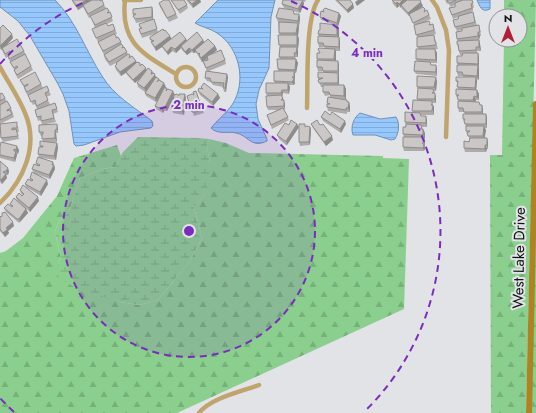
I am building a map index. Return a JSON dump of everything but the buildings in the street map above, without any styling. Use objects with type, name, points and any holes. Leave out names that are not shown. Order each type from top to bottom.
[{"type":"street","points":[[141,0],[124,0],[123,15],[131,39],[141,52],[176,74],[178,84],[183,87],[193,85],[196,79],[193,69],[187,66],[180,68],[176,74]]},
{"type":"street","points":[[307,108],[311,18],[314,5],[318,0]]},
{"type":"street","points":[[432,0],[437,7],[446,30],[449,50],[446,137]]},
{"type":"street","points":[[0,67],[26,114],[30,130],[31,149],[24,171],[0,203]]},
{"type":"street","name":"West Lake Drive","points":[[528,413],[536,104]]},
{"type":"street","points":[[199,413],[204,407],[214,402],[259,385]]},
{"type":"green space","points":[[504,0],[536,0],[526,413],[491,413],[490,155],[502,155],[504,48],[528,48],[528,8],[504,8]]},
{"type":"green space","points":[[138,137],[209,139],[207,147],[210,163],[209,182],[205,195],[194,207],[202,238],[190,261],[158,300],[139,305],[120,302],[78,289],[58,278],[58,264],[61,256],[55,231],[60,220],[70,209],[80,178],[102,169],[115,167],[123,152]]},
{"type":"green space","points":[[209,139],[226,143],[249,153],[383,156],[383,158],[409,159],[404,309],[177,413],[0,413],[0,253],[6,251],[23,238],[57,196],[74,158],[117,145],[121,156],[115,167],[102,169],[80,178],[70,209],[60,220],[55,231],[61,256],[58,264],[101,295],[120,302],[139,305],[158,300],[190,261],[202,238],[194,207],[205,195],[210,163],[207,147]]},
{"type":"green space","points":[[536,210],[536,413],[531,413]]},
{"type":"water","points":[[0,0],[55,0],[69,17],[96,66],[112,90],[152,121],[153,126],[151,128],[120,132],[84,145],[76,146],[74,144],[69,111],[58,84],[30,36],[18,21],[0,7]]},
{"type":"water","points":[[218,0],[275,0],[271,17],[269,68],[259,90],[256,104],[258,119],[267,139],[267,141],[262,143],[253,143],[240,134],[233,132],[220,132],[211,128],[232,105],[237,96],[240,76],[236,56],[225,39],[214,31],[195,23]]},
{"type":"water","points":[[477,0],[490,0],[490,8],[488,8],[488,10],[483,10]]},
{"type":"water","points":[[360,113],[380,119],[396,117],[398,128],[395,139],[391,140],[375,135],[353,135],[353,122]]}]
